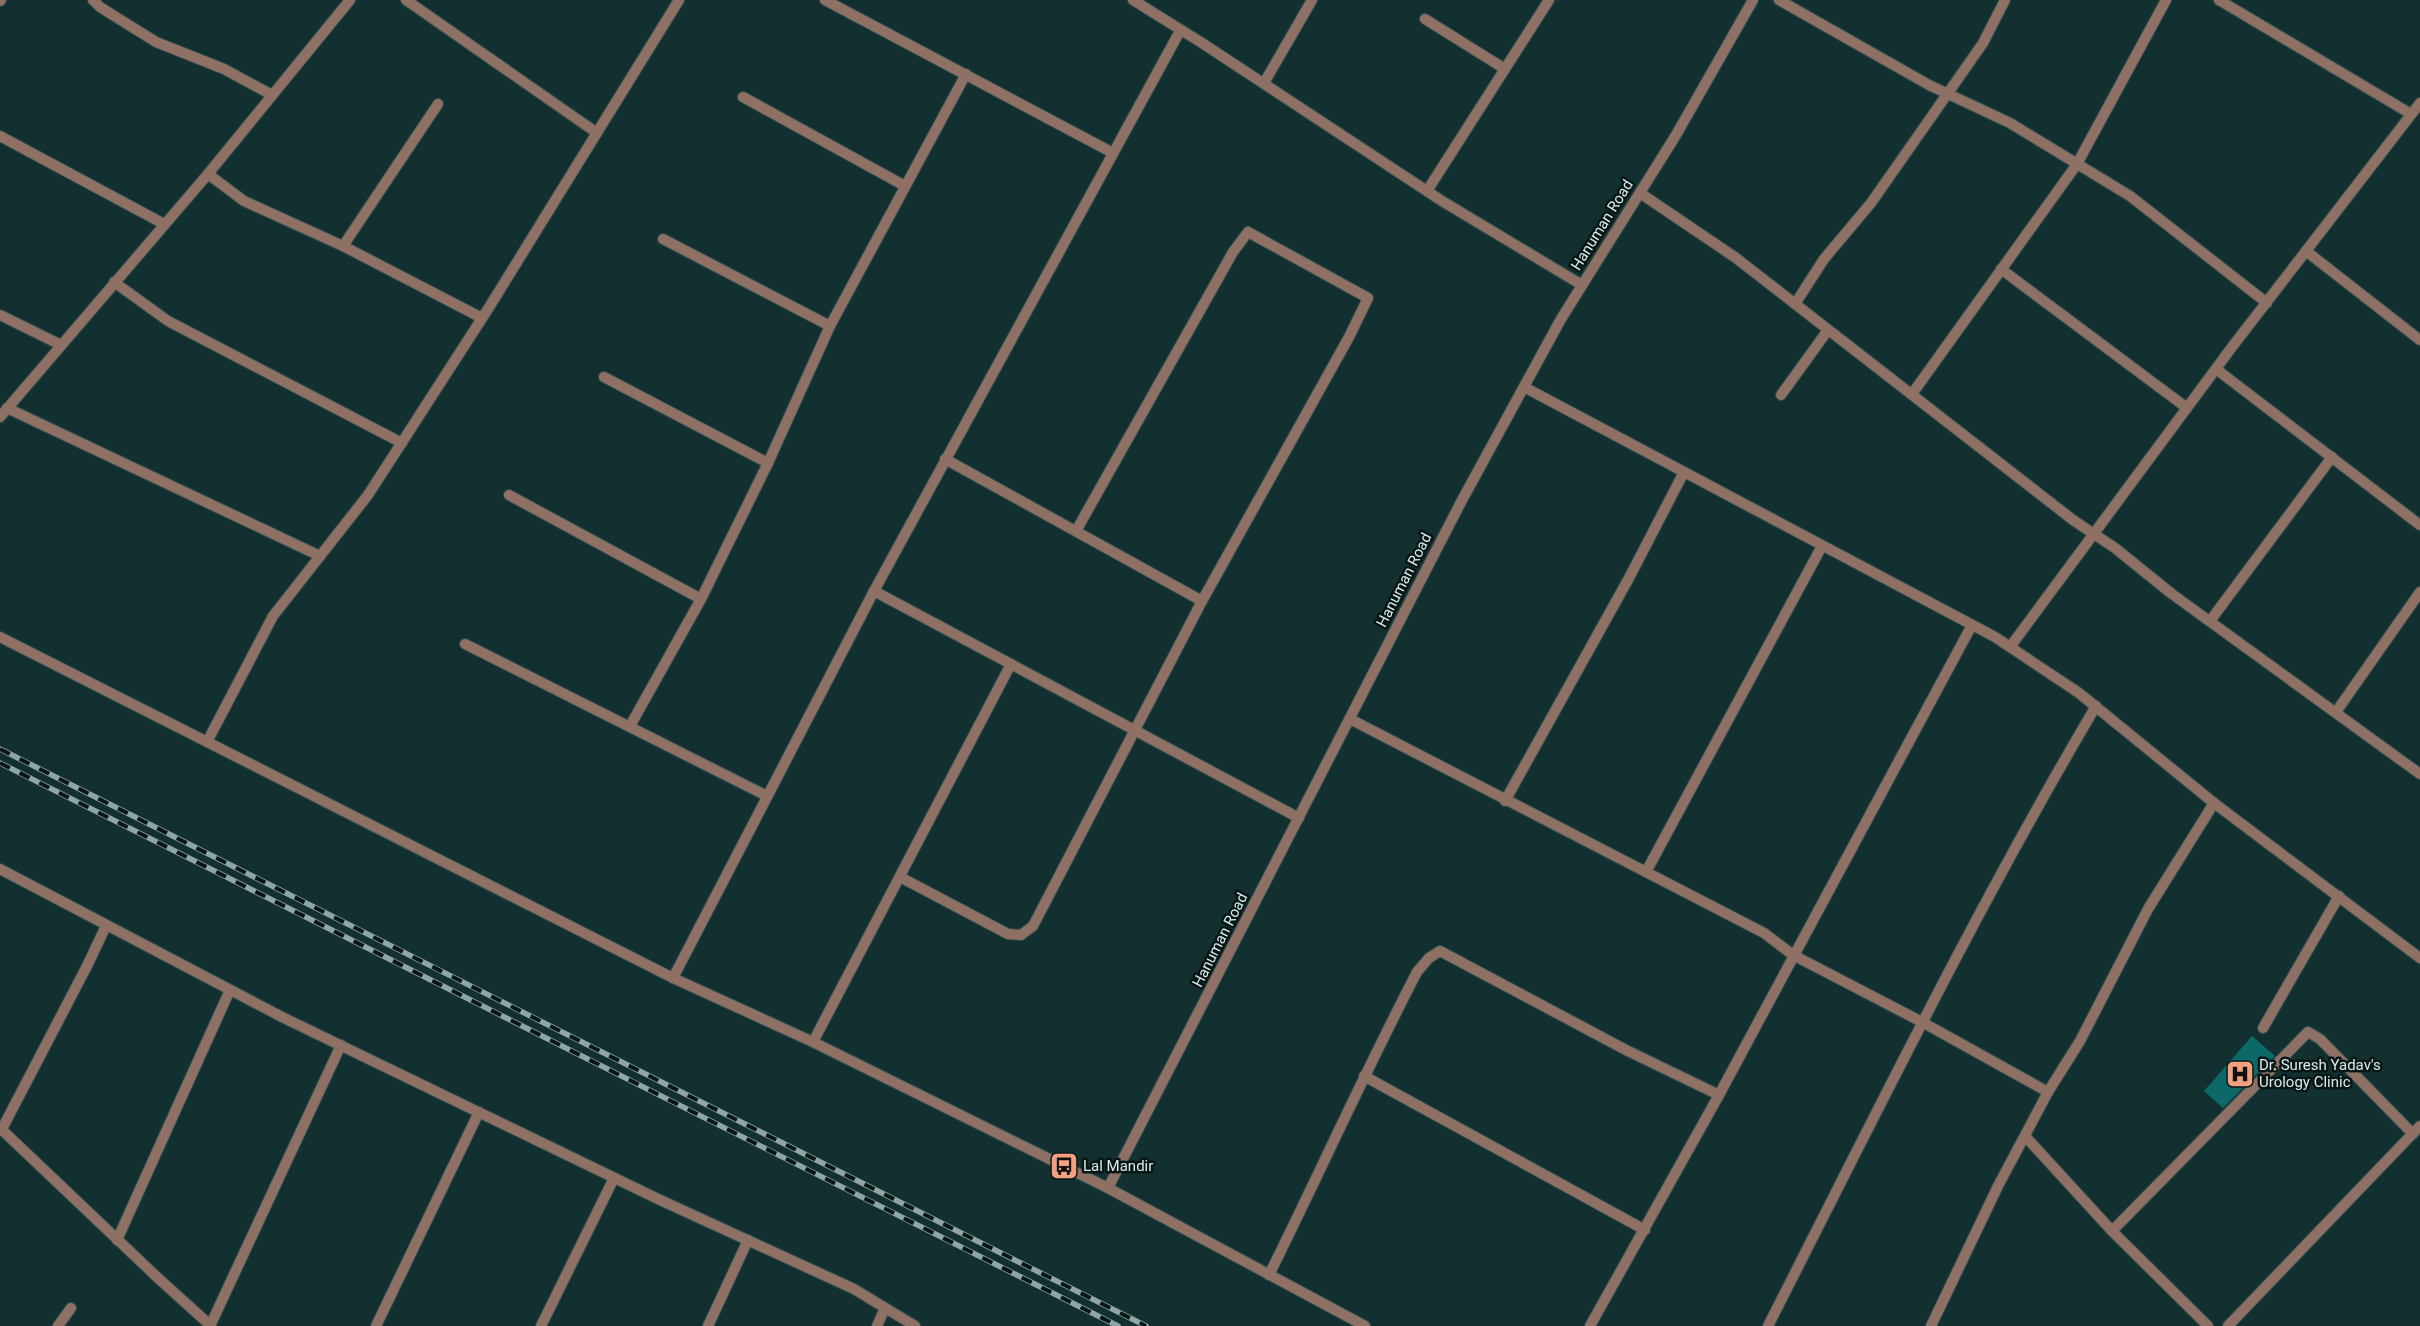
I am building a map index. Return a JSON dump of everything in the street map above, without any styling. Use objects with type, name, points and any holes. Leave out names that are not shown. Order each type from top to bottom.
[{"type":"street","points":[[93,0],[100,7],[156,42],[224,69],[272,95]]},
{"type":"street","points":[[0,417],[208,174],[350,0]]},
{"type":"street","points":[[406,0],[597,133]]},
{"type":"street","points":[[207,742],[273,616],[368,494],[402,443],[482,318],[679,0]]},
{"type":"street","points":[[826,0],[1112,153]]},
{"type":"street","points":[[1133,0],[1264,83],[1427,191],[1582,285]]},
{"type":"street","points":[[1264,83],[1312,0]]},
{"type":"street","points":[[1427,191],[1549,0]]},
{"type":"street","name":"Hanuman Road","points":[[1108,1188],[1461,502],[1582,285],[1676,135],[1753,0]]},
{"type":"street","points":[[1779,0],[1920,80],[2010,123],[2130,196],[2267,303]]},
{"type":"street","points":[[1795,304],[1824,260],[1871,203],[1983,43],[2005,0]]},
{"type":"street","points":[[1912,394],[2077,164],[2166,0]]},
{"type":"street","points":[[2219,0],[2412,114]]},
{"type":"street","points":[[1425,19],[1505,69]]},
{"type":"street","points":[[673,978],[874,591],[1180,31]]},
{"type":"street","points":[[630,726],[701,600],[768,463],[830,326],[966,74]]},
{"type":"street","points":[[743,96],[905,186]]},
{"type":"street","points":[[2010,647],[2216,369],[2420,102]]},
{"type":"street","points":[[343,246],[438,104]]},
{"type":"street","points":[[0,136],[164,224]]},
{"type":"street","points":[[208,174],[244,201],[343,246],[482,318]]},
{"type":"street","points":[[1640,193],[1736,258],[2092,534],[2420,774]]},
{"type":"street","points":[[900,877],[1008,934],[1021,934],[1033,926],[1202,601],[1349,337],[1368,298],[1248,232],[1233,252],[1076,531]]},
{"type":"street","points":[[663,240],[830,326]]},
{"type":"street","points":[[2306,251],[2420,340]]},
{"type":"street","points":[[2001,269],[2187,408]]},
{"type":"street","points":[[114,282],[168,321],[402,443]]},
{"type":"street","points":[[0,315],[61,345]]},
{"type":"street","points":[[1781,395],[1828,330]]},
{"type":"street","points":[[2216,369],[2420,525]]},
{"type":"street","points":[[604,377],[768,463]]},
{"type":"street","points":[[1524,387],[2010,647],[2096,706],[2214,803],[2420,958]]},
{"type":"street","points":[[8,408],[320,556]]},
{"type":"street","points":[[2210,621],[2332,457]]},
{"type":"street","points":[[945,459],[1202,601]]},
{"type":"street","points":[[1505,801],[1624,586],[1684,472]]},
{"type":"street","points":[[509,495],[701,600]]},
{"type":"street","points":[[1646,872],[1822,546]]},
{"type":"street","points":[[874,591],[1299,818]]},
{"type":"street","points":[[2336,712],[2420,592]]},
{"type":"street","points":[[1590,1326],[1719,1095],[1972,625]]},
{"type":"street","points":[[0,637],[673,978],[813,1042],[1108,1188],[1365,1326]]},
{"type":"street","points":[[465,644],[767,796]]},
{"type":"street","points":[[813,1042],[1011,664]]},
{"type":"street","points":[[1768,1326],[1922,1022],[2039,802],[2096,706]]},
{"type":"street","points":[[1350,719],[1505,801],[1764,933],[1794,955],[1922,1022],[2048,1092]]},
{"type":"street","points":[[1931,1326],[2048,1092],[2080,1041],[2148,909],[2214,803]]},
{"type":"street","points":[[0,870],[230,990],[341,1045],[614,1178],[854,1289],[915,1326]]},
{"type":"street","points":[[2263,1028],[2339,896]]},
{"type":"street","points":[[106,926],[87,966],[1,1128],[117,1240],[211,1326],[341,1045]]},
{"type":"street","points":[[1269,1275],[1326,1160],[1364,1076],[1417,972],[1429,958],[1440,951],[1626,1050],[1719,1095]]},
{"type":"street","points":[[117,1240],[230,990]]},
{"type":"street","points":[[2112,1231],[2308,1032],[2320,1039],[2416,1130],[2228,1326]]},
{"type":"street","points":[[1364,1076],[1645,1230]]},
{"type":"street","points":[[376,1326],[479,1112]]},
{"type":"street","points":[[2025,1136],[2112,1231],[2208,1326]]},
{"type":"street","points":[[541,1326],[614,1178]]},
{"type":"street","points":[[708,1326],[748,1240]]},
{"type":"street","points":[[58,1326],[71,1308]]},
{"type":"street","points":[[876,1326],[885,1308]]},
{"type":"building","points":[[2252,1036],[2275,1056],[2223,1108],[2204,1091]]},
{"type":"railway","points":[[0,749],[1146,1326]]},
{"type":"railway","points":[[0,763],[1118,1326]]},
{"type":"place","name":"Dr. Suresh Yadav's Urology Clinic","points":[[2240,1074]]},
{"type":"place","name":"Lal Mandir","points":[[1064,1166]]}]
